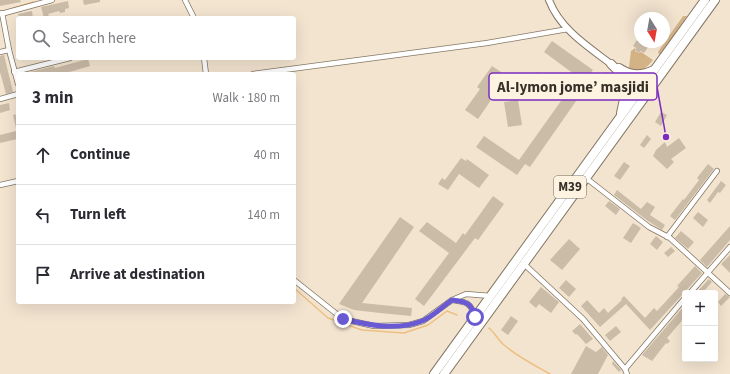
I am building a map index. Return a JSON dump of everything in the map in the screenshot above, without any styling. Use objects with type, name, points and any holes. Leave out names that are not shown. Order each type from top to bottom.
[{"type":"highway","name":"M39","points":[[444,374],[524,264],[620,117],[705,0]]},
{"type":"highway","name":"M39","points":[[434,374],[475,317],[572,191],[586,178],[715,0]]},
{"type":"highway","points":[[611,64],[630,74],[636,75],[648,73],[655,69]]},
{"type":"highway","points":[[611,64],[621,73],[625,82],[625,92],[620,117]]},
{"type":"main road","points":[[549,0],[557,16],[568,29],[581,42],[611,64]]},
{"type":"street","points":[[16,78],[1,14],[52,0]]},
{"type":"street","points":[[185,0],[193,16]]},
{"type":"street","points":[[268,72],[487,43],[568,29]]},
{"type":"street","points":[[0,52],[9,50]]},
{"type":"street","points":[[14,72],[62,60]]},
{"type":"street","points":[[204,60],[206,72]]},
{"type":"street","points":[[0,99],[16,95]]},
{"type":"street","points":[[667,237],[717,171]]},
{"type":"street","points":[[586,178],[649,227],[667,237],[730,293]]},
{"type":"street","points":[[0,185],[16,181]]},
{"type":"street","points":[[692,290],[730,247]]},
{"type":"street","points":[[524,264],[583,319],[626,372],[682,302]]},
{"type":"street","points":[[296,282],[343,319],[374,326],[409,325],[423,321],[452,300],[466,294],[491,296]]},
{"type":"street","points":[[452,300],[466,302],[473,309],[475,317]]},
{"type":"shaded area","points":[[683,16],[687,16],[670,41],[670,35]]},
{"type":"shaded area","points":[[635,48],[635,51],[639,53],[641,52],[653,60],[643,69],[630,71],[631,51]]},
{"type":"shaded area","points":[[661,48],[665,48],[660,56],[658,52]]},
{"type":"building","points":[[0,0],[20,0],[21,2],[0,6]]},
{"type":"building","points":[[83,0],[100,0],[100,2],[84,5]]},
{"type":"building","points":[[68,1],[69,8],[65,9],[65,12],[60,13],[59,11],[48,14],[49,16],[43,16],[41,7]]},
{"type":"building","points":[[32,11],[33,16],[18,16],[18,14]]},
{"type":"building","points":[[552,41],[593,70],[584,81],[588,84],[530,167],[525,164],[517,175],[476,147],[484,136],[519,160],[578,77],[544,52]]},
{"type":"building","points":[[636,48],[647,48],[644,53],[641,51],[639,53],[635,50]]},
{"type":"building","points":[[4,55],[13,92],[6,94],[0,72],[0,56]]},
{"type":"building","points":[[84,60],[88,60],[90,66],[69,72],[30,72],[54,66],[55,68]]},
{"type":"building","points":[[492,66],[504,74],[489,94],[493,97],[478,119],[465,110],[480,89],[477,87]]},
{"type":"building","points":[[539,72],[543,97],[529,99],[525,75]]},
{"type":"building","points":[[607,72],[615,78],[611,83],[603,77]]},
{"type":"building","points":[[518,100],[522,125],[508,127],[504,102]]},
{"type":"building","points":[[9,103],[10,110],[0,113],[0,105]]},
{"type":"building","points":[[661,112],[667,115],[661,126],[655,122]]},
{"type":"building","points":[[16,114],[16,128],[13,115]]},
{"type":"building","points":[[16,131],[16,139],[0,143],[0,135]]},
{"type":"building","points":[[647,135],[651,139],[644,148],[640,145]]},
{"type":"building","points":[[679,138],[686,148],[671,159],[674,162],[667,169],[653,156],[656,150],[665,142],[667,147]]},
{"type":"building","points":[[461,158],[466,161],[467,159],[489,175],[479,188],[459,174],[448,190],[438,184],[442,178],[445,180]]},
{"type":"building","points":[[624,162],[630,166],[620,180],[614,176]]},
{"type":"building","points":[[708,164],[714,169],[675,220],[670,216],[699,180],[697,178]]},
{"type":"building","points":[[721,181],[726,185],[720,193],[718,192],[710,203],[707,200]]},
{"type":"building","points":[[617,190],[641,209],[647,202],[655,207],[650,215],[665,225],[662,230],[614,195]]},
{"type":"building","points":[[493,196],[504,204],[478,240],[475,238],[424,306],[415,299],[449,253],[419,231],[427,222],[456,243],[463,233],[465,235]]},
{"type":"building","points":[[609,201],[620,209],[616,215],[605,206]]},
{"type":"building","points":[[698,212],[708,220],[703,227],[693,218]]},
{"type":"building","points":[[400,217],[414,227],[362,303],[412,308],[411,316],[354,310],[339,304]]},
{"type":"building","points":[[633,223],[641,228],[631,243],[623,238]]},
{"type":"building","points":[[730,226],[730,240],[707,267],[700,260]]},
{"type":"building","points":[[681,231],[694,242],[688,249],[675,238]]},
{"type":"building","points":[[656,236],[663,242],[657,250],[650,244]]},
{"type":"building","points":[[569,239],[580,249],[562,270],[550,260]]},
{"type":"building","points":[[671,247],[675,251],[668,257],[664,253]]},
{"type":"building","points":[[730,255],[730,273],[721,264]]},
{"type":"building","points":[[695,266],[702,273],[686,290],[682,290],[682,295],[650,330],[626,304],[600,327],[581,306],[587,300],[599,313],[604,308],[608,313],[622,300],[621,299],[624,296],[645,318],[654,308],[657,311],[679,287],[677,286]]},
{"type":"building","points":[[709,279],[712,282],[705,290],[699,290]]},
{"type":"building","points":[[566,280],[576,289],[569,297],[559,288]]},
{"type":"building","points":[[541,287],[559,302],[551,313],[539,304],[536,308],[529,302]]},
{"type":"building","points":[[725,294],[730,297],[721,306],[718,302]]},
{"type":"building","points":[[682,308],[682,320],[667,338],[670,341],[667,344],[666,343],[652,361],[642,355]]},
{"type":"building","points":[[511,316],[518,321],[508,335],[501,330]]},
{"type":"building","points":[[580,324],[593,339],[586,344],[577,334],[576,335],[572,331]]},
{"type":"building","points":[[616,326],[621,332],[610,341],[605,335]]},
{"type":"building","points":[[586,346],[596,352],[602,347],[608,355],[598,374],[571,374]]},
{"type":"building","points":[[613,361],[621,370],[619,372],[612,364]]},
{"type":"waterway","points":[[13,8],[34,2]]},
{"type":"waterway","points":[[296,290],[328,318],[362,330],[404,333],[428,325],[447,311],[457,315]]},
{"type":"waterway","points":[[489,328],[509,349],[526,361],[550,374]]},
{"type":"place","name":"Al-Iymon jome’ masjidi","points":[[666,137]]},
{"type":"route","points":[[343,319],[374,326],[409,325],[423,321],[452,300],[466,302],[473,309],[475,317]]}]
